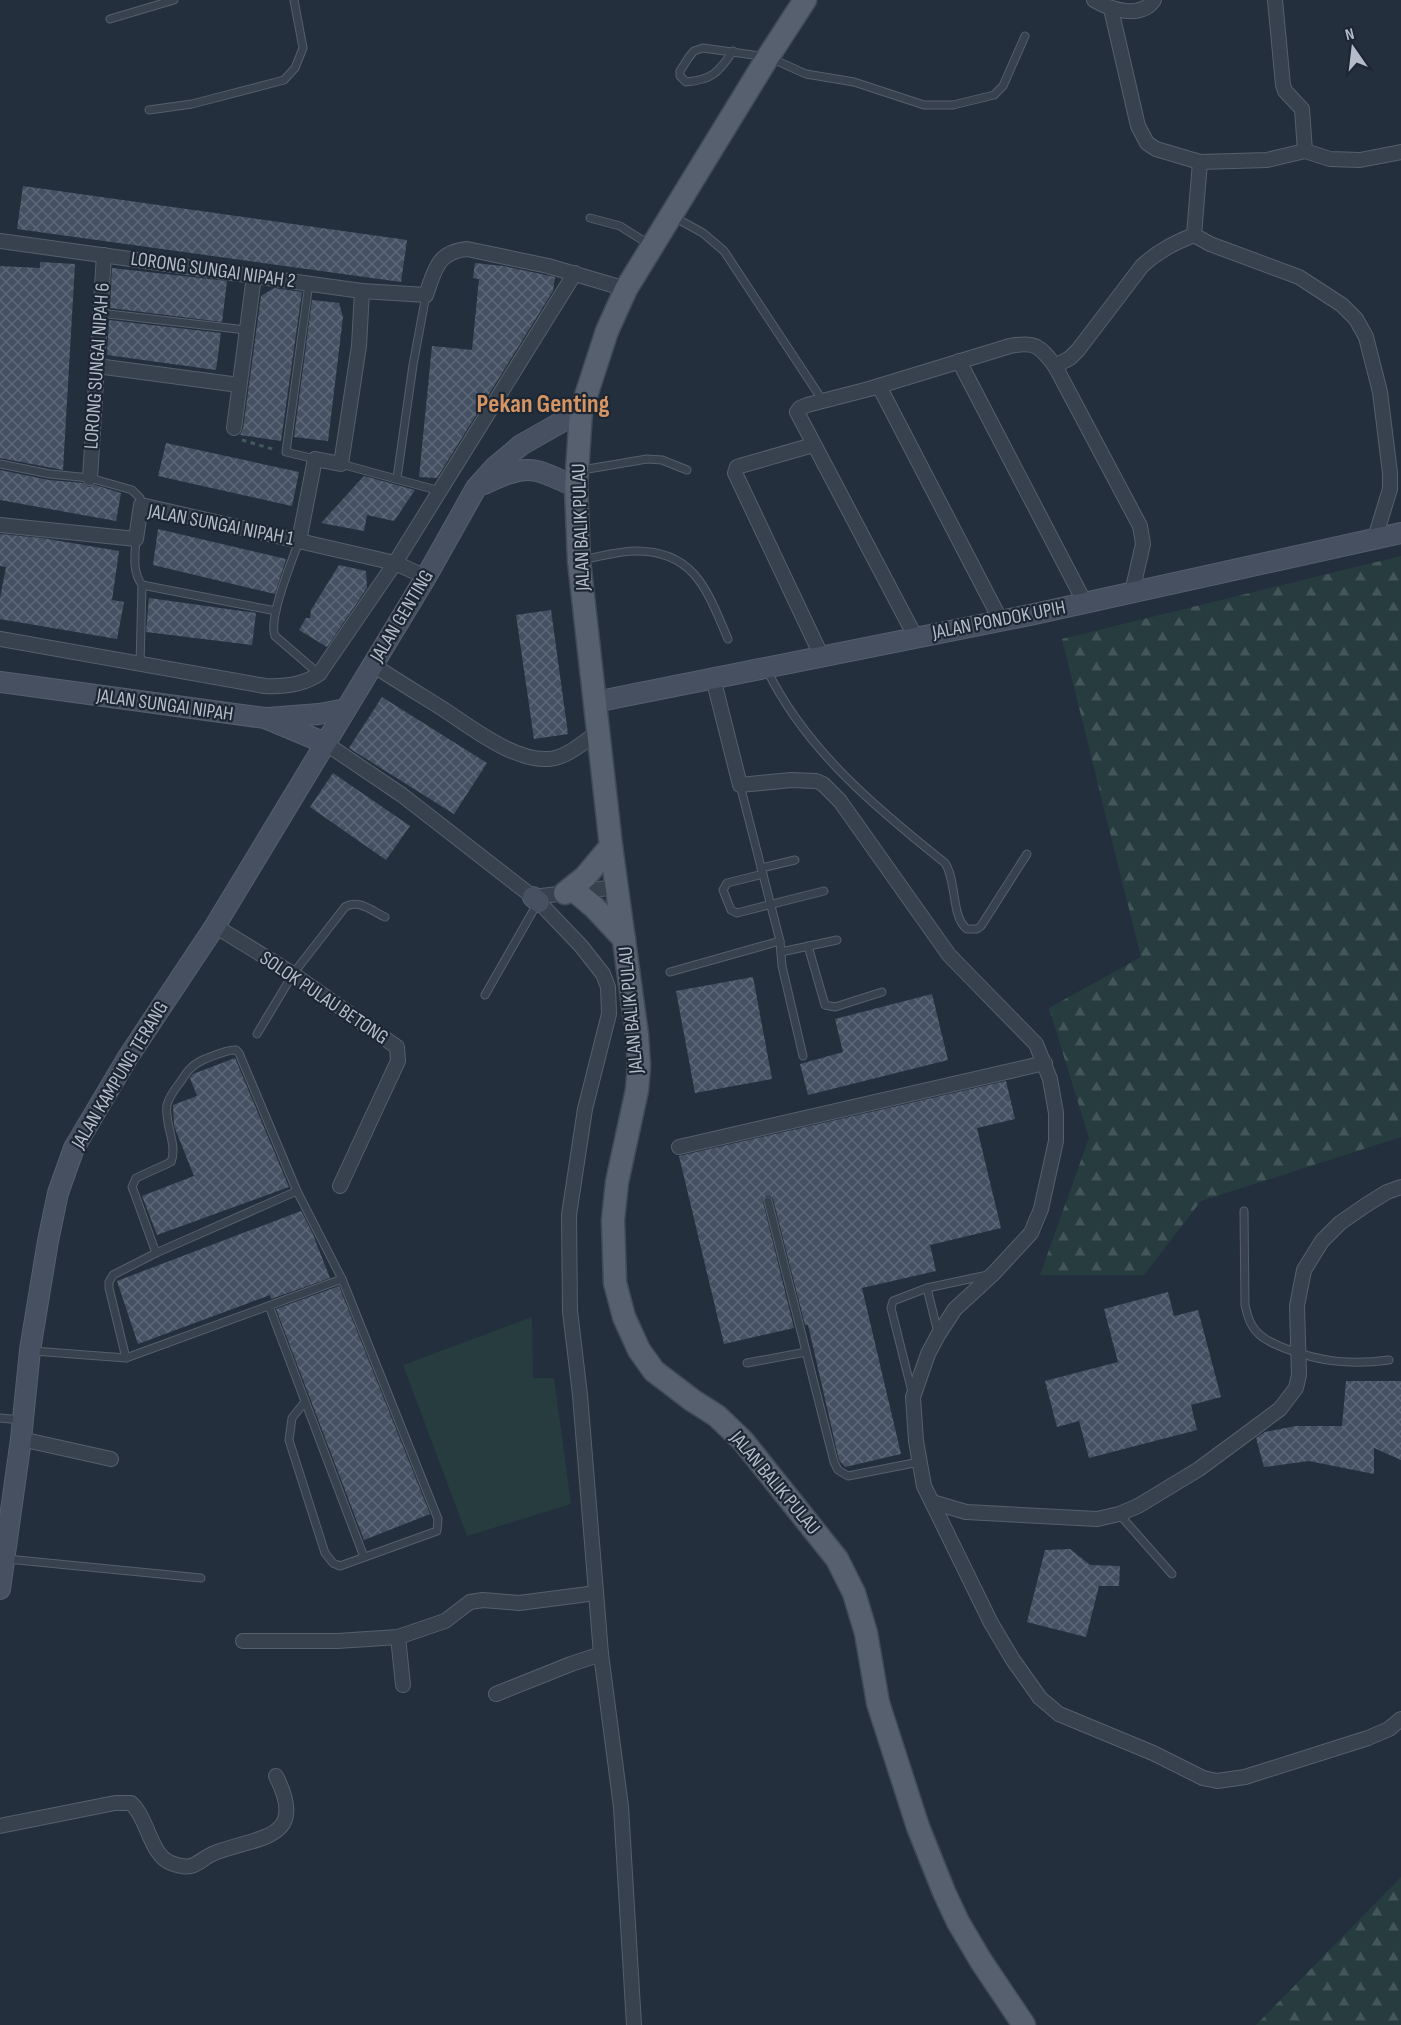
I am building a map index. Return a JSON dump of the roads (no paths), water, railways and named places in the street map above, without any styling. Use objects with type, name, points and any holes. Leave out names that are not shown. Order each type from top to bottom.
[{"type":"main road","name":"JALAN BALIK PULAU","points":[[805,0],[626,289],[606,331],[581,411],[576,479],[579,561],[611,846],[639,1066],[630,1129],[617,1182],[613,1220],[615,1283],[624,1317],[639,1350],[654,1371],[717,1416],[743,1441],[837,1559],[854,1593],[866,1633],[878,1703],[918,1827],[944,1892],[958,1922],[981,1961],[1024,2025]]},
{"type":"main road","name":"JALAN GENTING","points":[[325,743],[426,577],[476,488],[508,455],[581,411]]},
{"type":"main road","points":[[476,488],[522,469],[576,479]]},
{"type":"main road","name":"JALAN PONDOK UPIH","points":[[595,702],[1085,603],[1401,533]]},
{"type":"main road","name":"JALAN SUNGAI NIPAH","points":[[0,682],[265,718],[325,743]]},
{"type":"main road","points":[[265,718],[306,716],[346,709]]},
{"type":"main road","name":"JALAN KAMPUNG TERANG","points":[[0,1589],[30,1350],[48,1241],[58,1193],[74,1148],[128,1057],[214,926],[325,743]]},
{"type":"main road","points":[[611,846],[570,892],[594,907],[624,939]]},
{"type":"street","points":[[1094,0],[1111,9],[1139,10],[1147,7],[1154,0]]},
{"type":"street","points":[[1275,0],[1282,85],[1302,109],[1305,151]]},
{"type":"street","points":[[1111,9],[1142,134],[1147,143],[1156,149],[1200,162],[1267,160],[1305,151],[1330,159],[1346,161],[1401,152]]},
{"type":"street","points":[[1194,235],[1200,162]]},
{"type":"street","points":[[1054,366],[1070,358],[1078,350],[1142,266],[1168,246],[1194,235]]},
{"type":"street","points":[[1194,235],[1210,244],[1299,278],[1342,305],[1356,319],[1366,337],[1380,392],[1390,473],[1390,489],[1376,538]]},
{"type":"street","name":"LORONG SUNGAI NIPAH 2","points":[[0,241],[363,291],[426,295]]},
{"type":"street","points":[[426,295],[438,261],[455,250],[467,249],[575,273],[626,289]]},
{"type":"street","name":"LORONG SUNGAI NIPAH 6","points":[[90,478],[104,255]]},
{"type":"street","points":[[0,639],[265,687],[311,680],[319,674],[395,563],[575,273]]},
{"type":"street","points":[[234,428],[254,276]]},
{"type":"street","points":[[299,541],[315,459],[341,464],[359,346],[363,291]]},
{"type":"street","points":[[915,636],[797,412],[807,405],[1024,344],[1038,347],[1054,366],[1140,526],[1143,544],[1132,592]]},
{"type":"street","points":[[959,361],[1085,603]]},
{"type":"street","points":[[97,366],[239,385]]},
{"type":"street","points":[[879,386],[1000,619]]},
{"type":"street","points":[[813,445],[737,467],[735,473],[822,657]]},
{"type":"street","name":"JALAN SUNGAI NIPAH 1","points":[[0,525],[136,539],[141,505],[395,563],[426,577]]},
{"type":"street","points":[[373,665],[497,744],[526,756],[541,759],[554,758],[569,752],[598,732]]},
{"type":"street","points":[[713,678],[740,785],[804,779],[823,784],[840,801],[949,955],[1026,1032],[1036,1044],[1045,1063],[1056,1113],[1056,1141],[1041,1209],[1031,1233],[994,1274],[955,1309],[928,1354],[913,1397],[919,1462],[924,1486],[991,1623],[1040,1698],[1059,1714],[1153,1753],[1203,1778],[1217,1781],[1245,1777],[1360,1741],[1389,1729],[1401,1719]]},
{"type":"street","points":[[325,743],[402,795],[536,899],[581,946],[603,974],[608,987],[609,1014],[585,1109],[569,1215],[570,1311],[580,1395],[602,1654],[621,1807],[634,2025]]},
{"type":"street","points":[[536,899],[570,892],[617,887]]},
{"type":"street","name":"SOLOK PULAU BETONG","points":[[214,926],[293,974],[397,1047],[398,1061],[340,1186]]},
{"type":"street","points":[[679,1147],[1045,1063]]},
{"type":"street","points":[[932,1502],[966,1512],[1097,1519],[1119,1514],[1138,1506],[1199,1469],[1280,1409],[1296,1388],[1299,1375],[1297,1306],[1304,1270],[1322,1241],[1340,1223],[1365,1205],[1401,1187]]},
{"type":"street","points":[[21,1430],[111,1460]]},
{"type":"street","points":[[243,1641],[337,1641],[398,1637],[445,1621],[470,1602],[483,1600],[519,1603],[596,1593]]},
{"type":"street","points":[[398,1637],[403,1685]]},
{"type":"street","points":[[496,1694],[602,1654]]},
{"type":"street","points":[[0,1826],[115,1803],[131,1803],[139,1810],[159,1853],[168,1862],[189,1867],[201,1863],[217,1852],[273,1835],[287,1814],[286,1802],[276,1776]]},
{"type":"lane","points":[[110,19],[174,0]]},
{"type":"lane","points":[[149,110],[192,105],[284,80],[295,68],[303,48],[294,0]]},
{"type":"lane","points":[[733,51],[722,68],[709,78],[686,82],[680,76],[680,71],[694,51],[703,48],[733,51],[768,57],[806,74],[854,82],[924,105],[943,106],[994,95],[999,91],[1025,36]]},
{"type":"lane","points":[[671,215],[703,233],[724,251],[824,401]]},
{"type":"lane","points":[[590,218],[620,226],[652,246]]},
{"type":"lane","points":[[309,284],[286,452],[315,459]]},
{"type":"lane","points":[[397,478],[426,295]]},
{"type":"lane","points":[[100,314],[246,330]]},
{"type":"lane","points":[[576,479],[647,459],[663,460],[687,470]]},
{"type":"lane","points":[[0,464],[50,474],[90,478],[132,490],[140,498],[141,505]]},
{"type":"lane","points":[[341,464],[440,491]]},
{"type":"lane","points":[[136,539],[135,570],[142,585],[140,665]]},
{"type":"lane","points":[[299,541],[273,623],[275,636],[319,674]]},
{"type":"lane","points":[[579,561],[636,551],[662,554],[684,563],[699,579],[728,639]]},
{"type":"lane","points":[[142,585],[276,611]]},
{"type":"lane","points":[[766,668],[789,710],[829,760],[871,802],[945,863],[951,875],[959,921],[967,930],[981,926],[1027,854]]},
{"type":"lane","points":[[740,785],[780,941],[782,966],[803,1056]]},
{"type":"lane","points":[[795,860],[727,882],[723,890],[728,907],[734,912],[824,891]]},
{"type":"lane","points":[[485,995],[536,899]]},
{"type":"lane","points":[[257,1034],[293,974],[345,907],[350,904],[360,904],[385,917]]},
{"type":"lane","points":[[781,952],[837,940]]},
{"type":"lane","points":[[670,972],[780,941]]},
{"type":"lane","points":[[808,946],[825,1005],[835,1007],[882,992]]},
{"type":"lane","points":[[156,1253],[132,1187],[133,1182],[136,1178],[171,1162],[174,1153],[166,1113],[167,1106],[188,1070],[195,1063],[233,1049],[239,1053],[297,1191],[342,1279],[439,1524],[437,1531],[340,1566],[333,1563],[325,1553],[289,1440],[288,1434],[292,1418],[304,1403]]},
{"type":"lane","points":[[126,1358],[109,1288],[110,1282],[118,1272],[297,1191]]},
{"type":"lane","points":[[768,1201],[834,1462],[838,1470],[848,1476],[919,1462]]},
{"type":"lane","points":[[1244,1211],[1245,1305],[1254,1329],[1270,1342],[1299,1354],[1328,1361],[1366,1363],[1389,1360]]},
{"type":"lane","points":[[913,1397],[891,1308],[893,1301],[927,1288],[994,1274]]},
{"type":"lane","points":[[30,1350],[126,1358],[342,1279]]},
{"type":"lane","points":[[927,1288],[938,1335]]},
{"type":"lane","points":[[269,1306],[364,1557]]},
{"type":"lane","points":[[747,1363],[806,1352]]},
{"type":"lane","points":[[0,1418],[21,1430]]},
{"type":"lane","points":[[1119,1514],[1172,1574]]},
{"type":"lane","points":[[4,1559],[201,1578]]},
{"type":"district","name":"Pekan Genting","points":[[543,404]]}]
